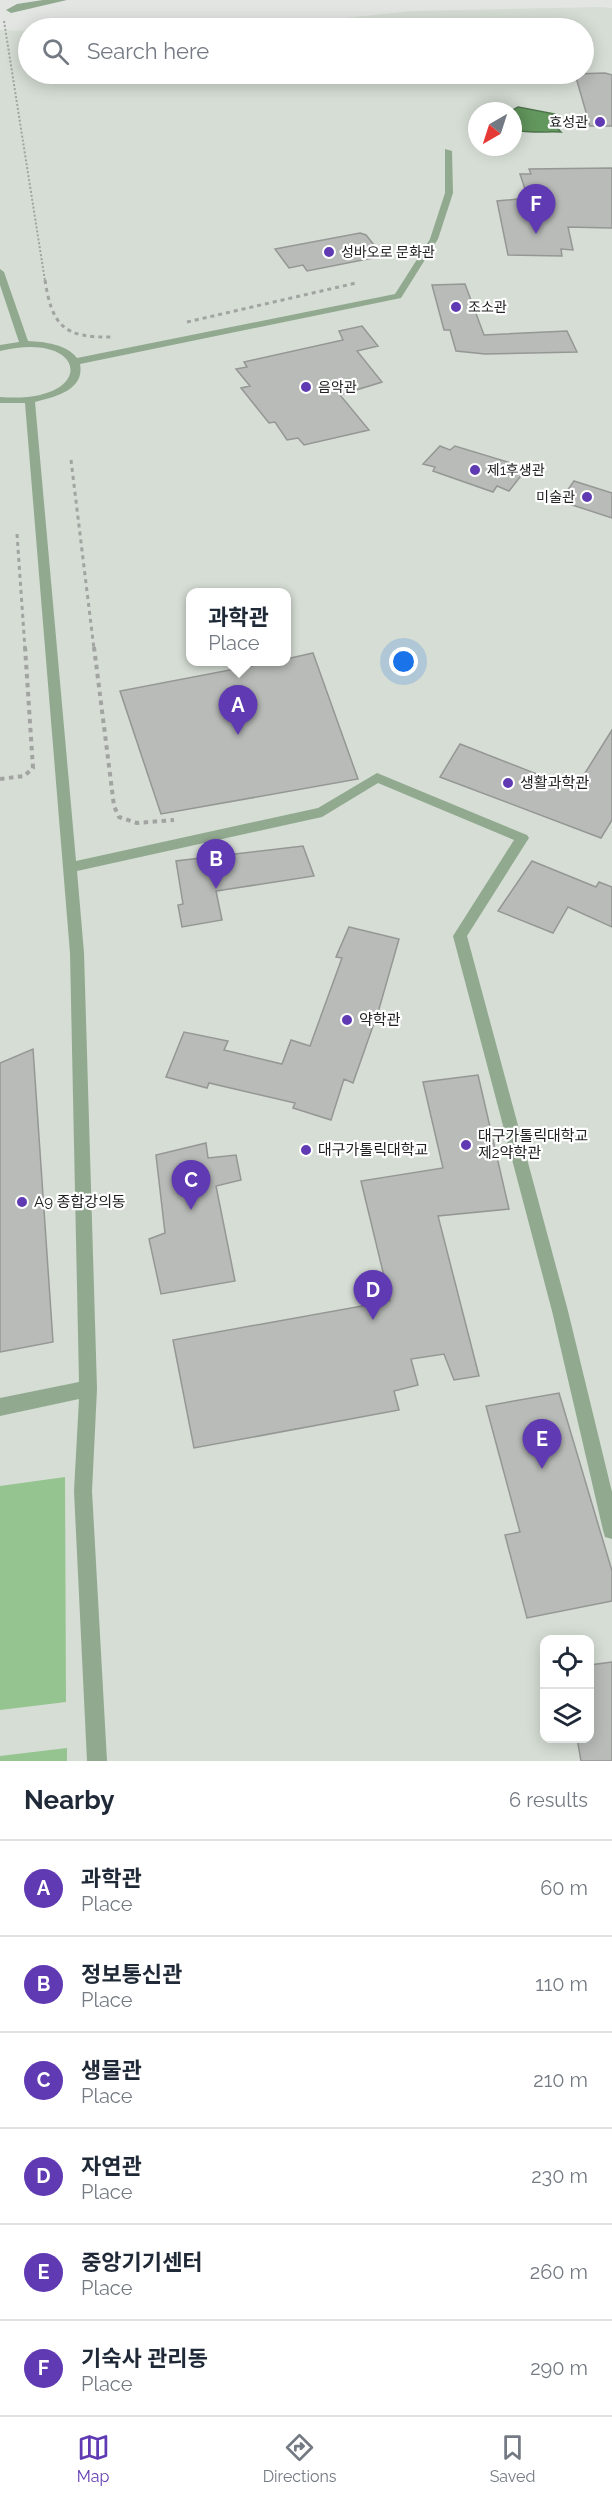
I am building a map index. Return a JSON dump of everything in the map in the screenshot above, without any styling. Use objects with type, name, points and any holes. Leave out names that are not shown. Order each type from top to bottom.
[{"type":"street","points":[[7,11],[20,6],[62,0]]},
{"type":"lane","points":[[0,348],[39,344],[58,349],[75,362],[399,296],[434,239],[449,193],[448,151]]},
{"type":"lane","points":[[0,272],[24,344]]},
{"type":"lane","points":[[0,400],[30,401],[48,397],[70,383],[75,375],[75,362]]},
{"type":"lane","points":[[30,401],[77,954],[88,1389],[82,1491],[97,1761]]},
{"type":"lane","points":[[69,868],[322,812],[377,778],[522,838],[460,936],[560,1311],[612,1530]]},
{"type":"lane","points":[[0,1407],[88,1389]]},
{"type":"path","points":[[7,11],[46,288],[56,321],[64,329],[95,338],[118,338]]},
{"type":"path","points":[[186,322],[356,283]]},
{"type":"path","points":[[71,460],[114,806],[119,817],[137,823],[174,820]]},
{"type":"path","points":[[0,779],[24,776],[33,768],[17,534]]},
{"type":"shaded area","name":"대구가톨릭대학교","points":[[612,8],[612,1761],[0,1761],[0,30],[18,31],[18,84],[594,84],[594,18],[345,18],[413,11]]},
{"type":"shaded area","points":[[522,108],[555,114],[553,123],[561,132],[522,131]]},
{"type":"shaded area","points":[[65,1477],[66,1702],[0,1710],[0,1486]]},
{"type":"shaded area","points":[[67,1748],[67,1761],[0,1761],[0,1756]]},
{"type":"building","points":[[594,73],[612,75],[612,126],[590,126],[578,84],[594,84]]},
{"type":"building","points":[[612,168],[612,228],[568,227],[573,250],[561,249],[562,256],[508,255],[497,201],[528,198],[520,174],[531,174],[529,169]]},
{"type":"building","name":"성바오로 문화관","points":[[360,233],[366,235],[383,256],[307,271],[303,265],[289,268],[275,249]]},
{"type":"building","name":"조소관","points":[[465,284],[484,335],[567,331],[577,352],[485,354],[456,351],[450,330],[444,330],[432,285]]},
{"type":"building","name":"음악관","points":[[362,326],[378,346],[357,351],[382,382],[340,395],[369,430],[304,445],[298,438],[287,440],[275,422],[269,423],[241,388],[250,386],[236,369],[247,367],[244,362],[343,340],[339,331]]},
{"type":"building","name":"제1후생관","points":[[440,446],[450,450],[455,446],[514,464],[511,468],[524,472],[509,491],[497,486],[493,492],[433,471],[435,467],[423,464]]},
{"type":"building","name":"미술관","points":[[574,481],[612,493],[612,518],[560,501]]},
{"type":"building","points":[[313,653],[358,779],[161,814],[120,691],[251,666],[291,666],[291,658]]},
{"type":"building","name":"생활과학관","points":[[612,730],[612,820],[601,838],[440,777],[460,744],[575,789]]},
{"type":"building","points":[[303,846],[314,876],[216,891],[222,920],[182,927],[178,905],[183,904],[176,861]]},
{"type":"building","points":[[532,861],[596,887],[599,882],[612,887],[612,927],[568,907],[553,933],[498,911]]},
{"type":"building","name":"약학관","points":[[349,927],[399,939],[379,1009],[353,1083],[344,1079],[331,1120],[293,1108],[295,1103],[209,1083],[207,1088],[166,1077],[184,1032],[228,1041],[224,1050],[282,1064],[291,1040],[310,1046],[342,958],[336,957]]},
{"type":"building","name":"A9 종합강의동","points":[[33,1049],[53,1342],[0,1352],[0,1063]]},
{"type":"building","points":[[478,1075],[509,1209],[438,1216],[479,1376],[454,1380],[444,1354],[411,1359],[418,1385],[394,1391],[399,1410],[194,1448],[173,1340],[390,1301],[361,1181],[443,1168],[423,1082]]},
{"type":"building","points":[[206,1143],[208,1158],[236,1155],[241,1180],[216,1186],[235,1281],[161,1294],[149,1239],[165,1233],[156,1155]]},
{"type":"building","points":[[559,1393],[612,1571],[612,1601],[527,1618],[505,1535],[520,1532],[486,1406]]},
{"type":"building","points":[[612,1662],[612,1761],[581,1761],[578,1743],[594,1743],[594,1664]]},
{"type":"place","name":"효성관","points":[[600,122]]},
{"type":"place","name":"기숙사 관리동","points":[[536,234]]},
{"type":"place","name":"성바오로 문화관","points":[[329,252]]},
{"type":"place","name":"조소관","points":[[456,307]]},
{"type":"place","name":"음악관","points":[[306,387]]},
{"type":"place","name":"제1후생관","points":[[475,470]]},
{"type":"place","name":"미술관","points":[[587,497]]},
{"type":"place","name":"과학관","points":[[238,735]]},
{"type":"place","name":"생활과학관","points":[[508,783]]},
{"type":"place","name":"정보통신관","points":[[216,889]]},
{"type":"place","name":"약학관","points":[[347,1020]]},
{"type":"place","name":"대구가톨릭대학교 제2약학관","points":[[466,1145]]},
{"type":"place","name":"대구가톨릭대학교","points":[[306,1150]]},
{"type":"place","name":"A9 종합강의동","points":[[22,1202]]},
{"type":"place","name":"생물관","points":[[191,1210]]},
{"type":"place","name":"자연관","points":[[373,1320]]},
{"type":"place","name":"중앙기기센터","points":[[542,1469]]}]
